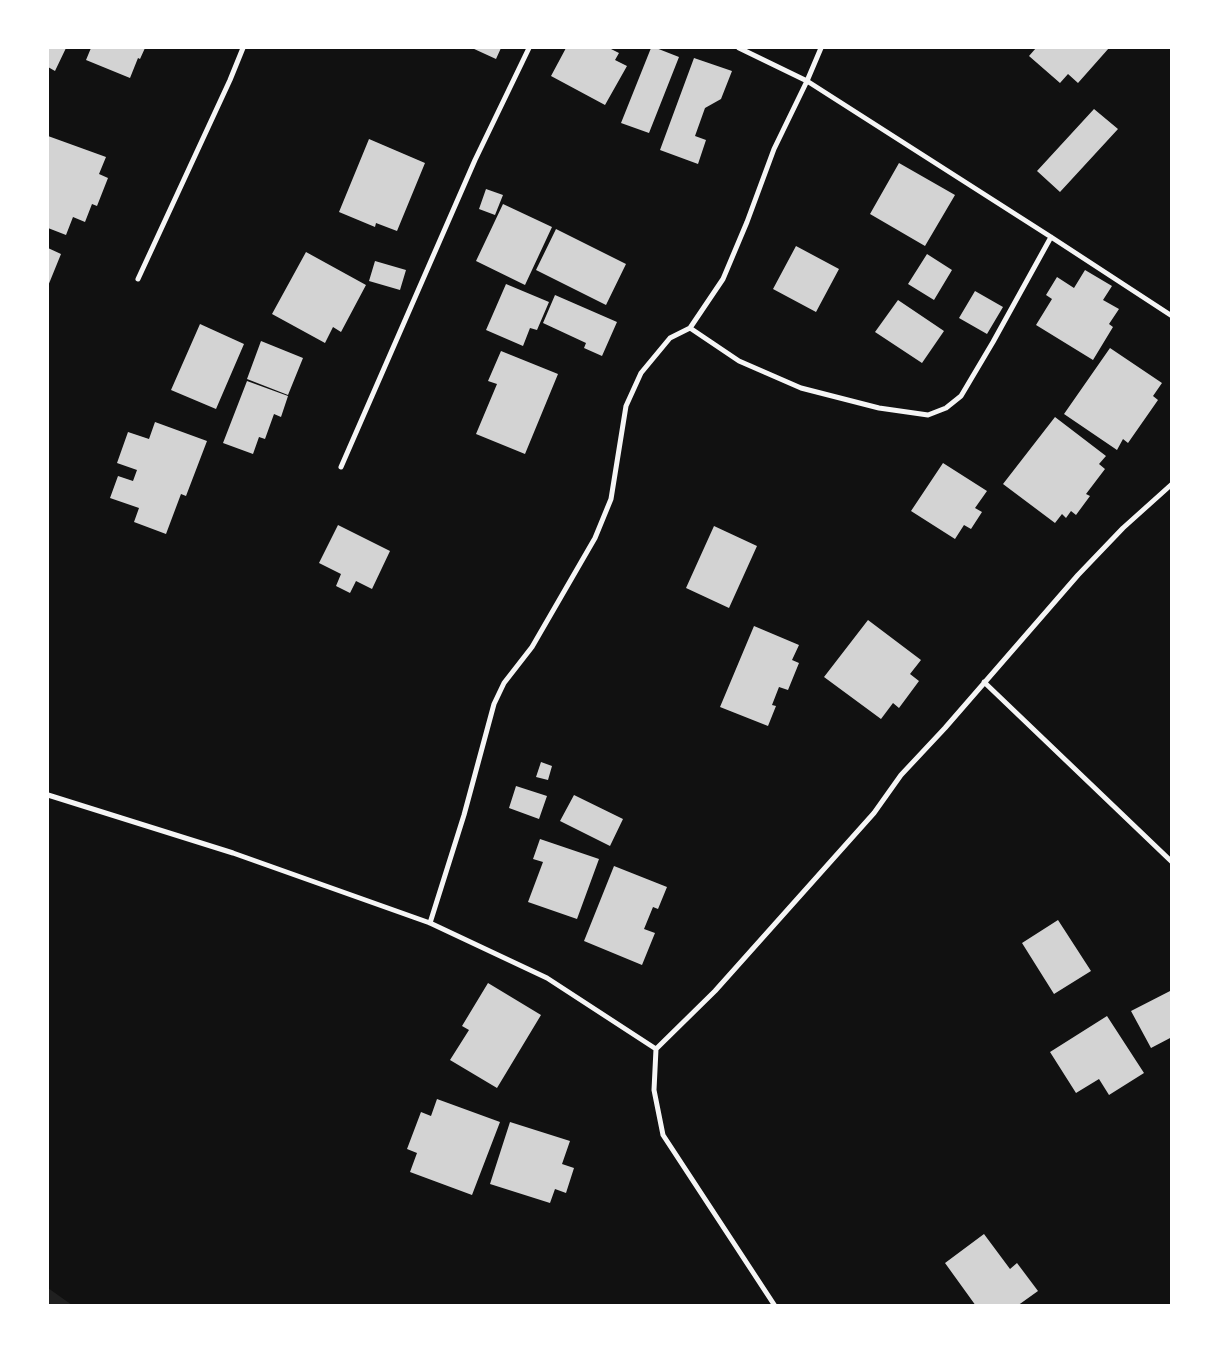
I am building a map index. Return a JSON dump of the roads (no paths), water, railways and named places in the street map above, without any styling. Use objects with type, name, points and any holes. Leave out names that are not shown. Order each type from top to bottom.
[{"type":"street","points":[[138,279],[230,80],[242,48]]},
{"type":"street","points":[[341,468],[475,160],[529,48]]},
{"type":"street","points":[[739,48],[807,81],[1172,316]]},
{"type":"street","points":[[430,923],[464,815],[494,704],[504,683],[532,647],[594,538],[611,499],[626,406],[641,373],[670,338],[690,328],[723,279],[747,222],[774,149],[821,48]]},
{"type":"street","points":[[690,328],[739,361],[801,388],[878,408],[928,415],[946,408],[961,396],[994,342],[1051,237]]},
{"type":"street","points":[[775,1306],[663,1134],[654,1090],[656,1049],[715,991],[858,832],[901,775],[945,728],[1078,575],[1123,528],[1172,484]]},
{"type":"street","points":[[984,682],[1172,862]]},
{"type":"street","points":[[48,794],[233,852],[430,923],[547,978],[656,1049]]}]
